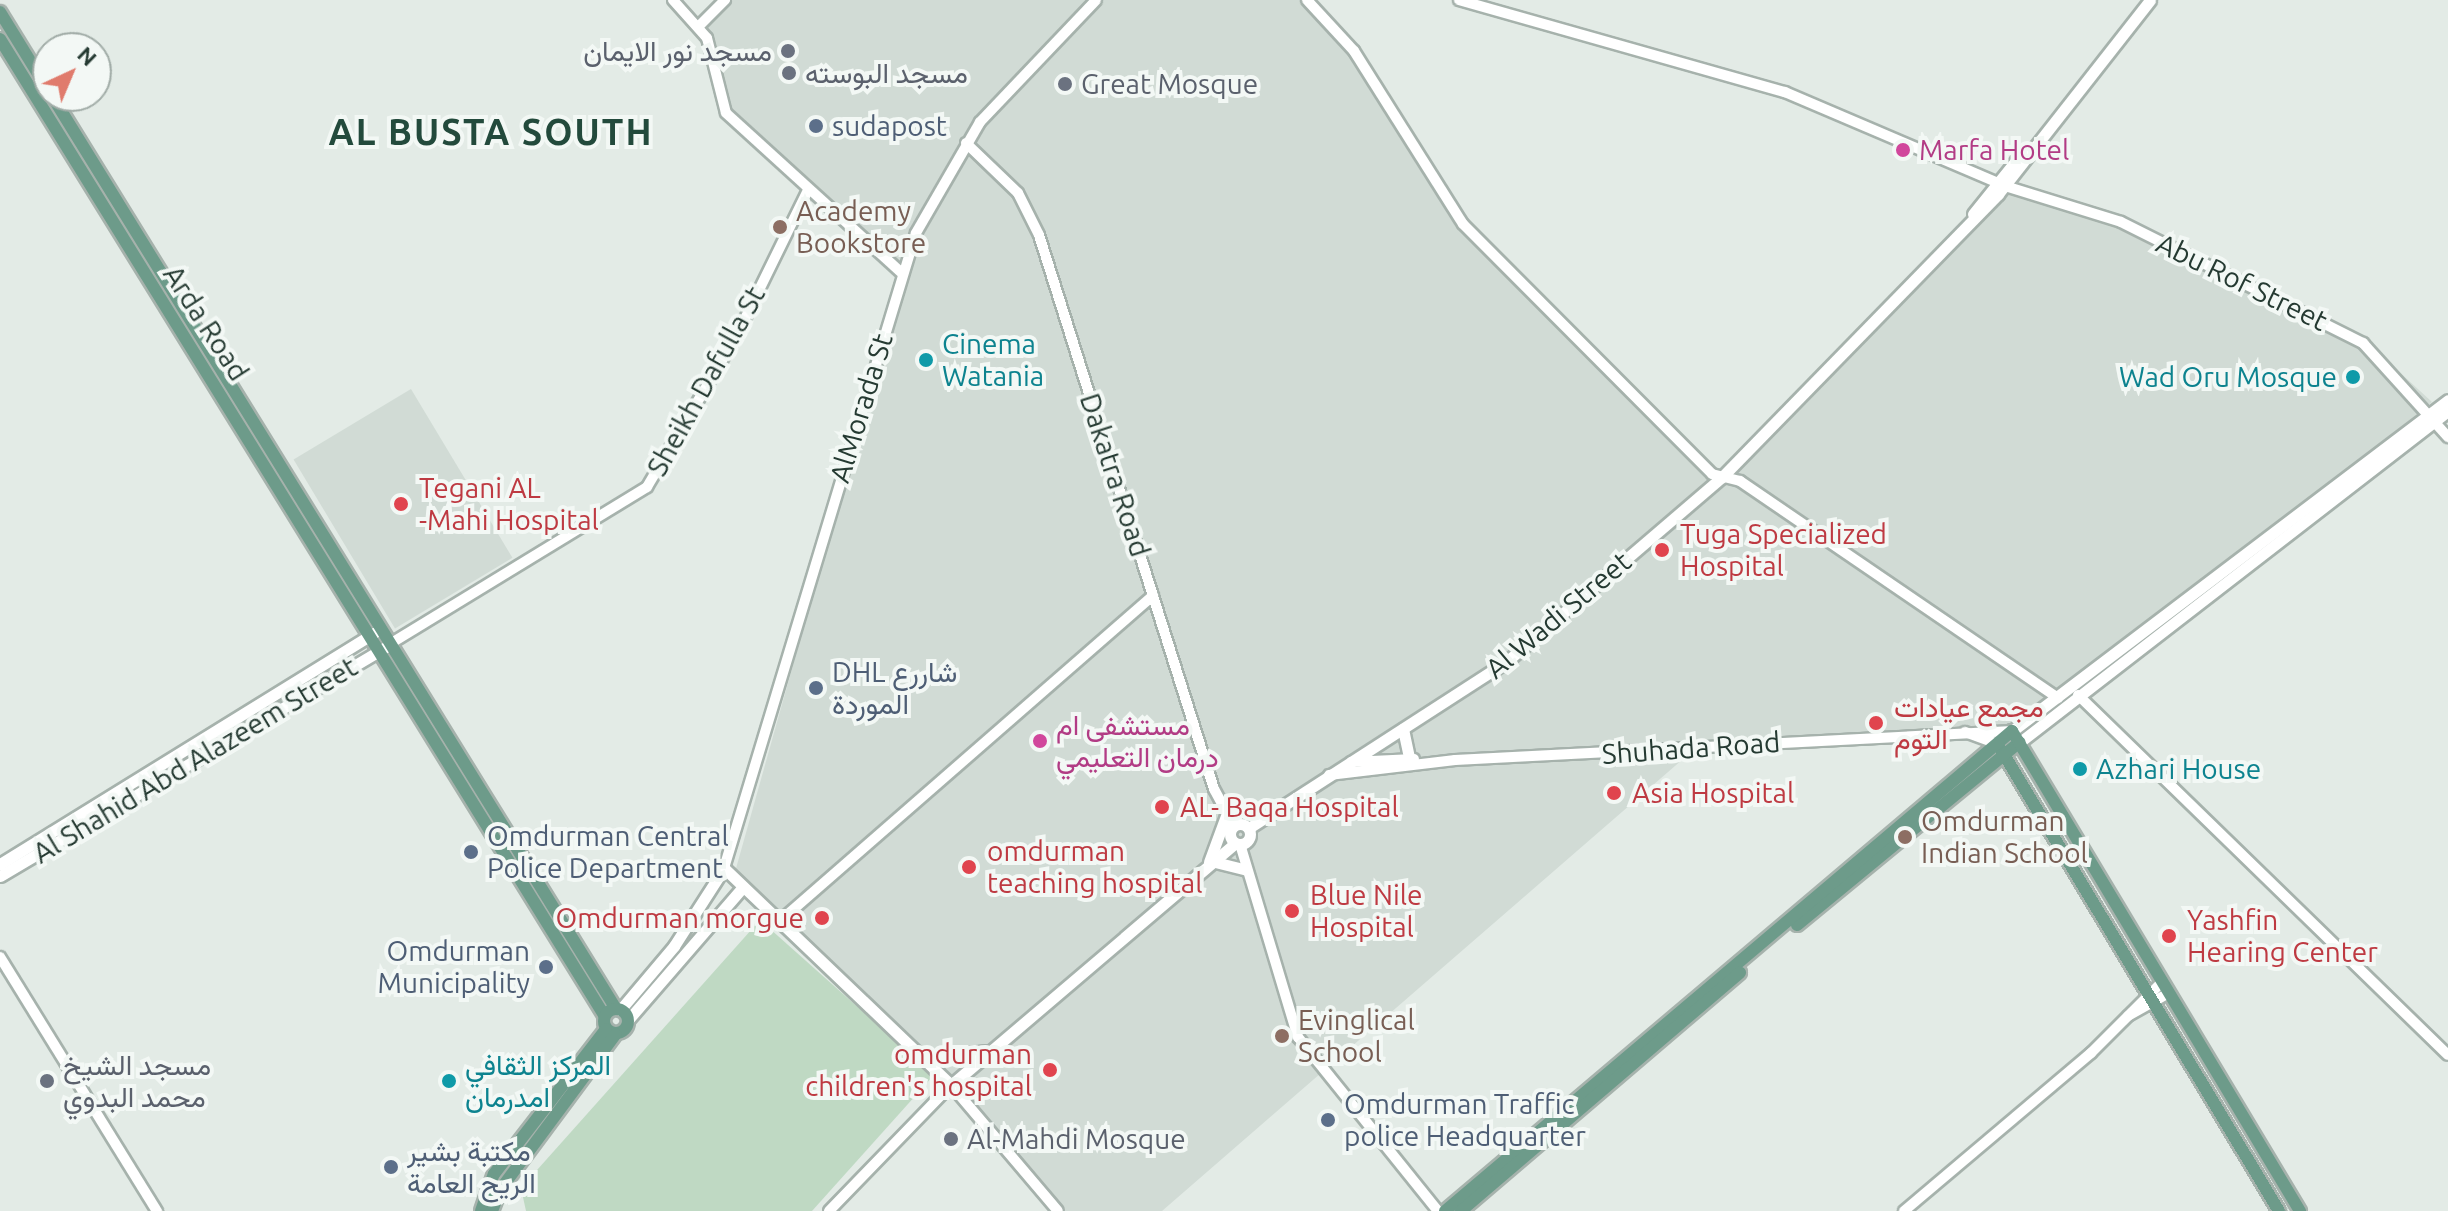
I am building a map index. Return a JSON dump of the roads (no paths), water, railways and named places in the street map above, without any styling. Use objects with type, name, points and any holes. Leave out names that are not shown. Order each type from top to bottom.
[{"type":"main road","name":"Al Wadi Street","points":[[1249,828],[1325,775],[1506,662],[1722,477],[1968,221],[2150,0]]},
{"type":"main road","points":[[0,12],[32,64]]},
{"type":"main road","name":"Arda Road","points":[[0,39],[376,652],[569,958],[615,1019]]},
{"type":"main road","name":"Arda Road","points":[[62,112],[582,951],[615,1019]]},
{"type":"main road","points":[[1445,1211],[2020,733],[2058,698],[2363,468],[2448,400]]},
{"type":"main road","points":[[2429,417],[2448,411]]},
{"type":"main road","points":[[2020,733],[2078,695],[2363,468]]},
{"type":"main road","name":"Al Shahid Abd Alazeem Street","points":[[0,876],[381,629]]},
{"type":"main road","name":"Al Shahid Abd Alazeem Street","points":[[0,864],[390,644]]},
{"type":"main road","points":[[1403,729],[1409,757]]},
{"type":"main road","points":[[2020,733],[2128,919],[2164,988],[2222,1073],[2293,1190],[2300,1211]]},
{"type":"main road","points":[[1996,752],[2279,1211]]},
{"type":"main road","points":[[1461,1211],[1996,752]]},
{"type":"main road","points":[[1210,866],[1227,813]]},
{"type":"main road","points":[[481,1211],[494,1174],[674,946],[724,868],[951,1085],[1240,843],[1249,828],[1234,826],[1240,843]]},
{"type":"main road","points":[[1210,866],[1246,872]]},
{"type":"main road","points":[[492,1211],[500,1190],[615,1019],[742,888]]},
{"type":"main road","points":[[569,958],[582,951]]},
{"type":"main road","points":[[925,1057],[991,1051]]},
{"type":"street","points":[[673,0],[699,26],[714,54],[726,113],[903,274]]},
{"type":"street","points":[[699,26],[725,0]]},
{"type":"street","name":"AlMorada St","points":[[724,868],[916,233],[966,143],[1096,0]]},
{"type":"street","points":[[1307,0],[1354,51],[1468,230],[1722,477],[1740,481],[2058,698]]},
{"type":"street","name":"Abu Rof Street","points":[[1459,0],[1785,92],[2000,184],[2121,222],[2352,337],[2380,358],[2448,437]]},
{"type":"street","name":"Dakatra Road","points":[[966,143],[1028,208],[1153,596],[1234,826]]},
{"type":"street","name":"Sheikh Dafulla St","points":[[399,633],[647,487],[737,335],[808,190]]},
{"type":"street","points":[[780,921],[1153,596]]},
{"type":"street","points":[[381,629],[399,633],[390,644]]},
{"type":"street","points":[[2078,695],[2448,1055]]},
{"type":"street","name":"Shuhada Road","points":[[1325,775],[1423,763],[1959,731],[2020,733]]},
{"type":"street","name":"Shuhada Road","points":[[1959,731],[1996,752]]},
{"type":"street","name":"Shuhada Road","points":[[1347,762],[1409,757],[1423,763]]},
{"type":"street","points":[[1240,843],[1246,872],[1298,1037],[1438,1211]]},
{"type":"street","points":[[0,957],[157,1211]]},
{"type":"street","points":[[1904,1211],[2126,1017],[2164,988]]},
{"type":"street","points":[[829,1211],[951,1085],[1058,1211]]},
{"type":"place","name":"مسجد نور الايمان","points":[[788,51]]},
{"type":"place","name":"مسجد البوسته","points":[[789,73]]},
{"type":"place","name":"Great Mosque","points":[[1065,84]]},
{"type":"place","name":"sudapost","points":[[816,126]]},
{"type":"place","name":"Marfa Hotel","points":[[1903,150]]},
{"type":"place","name":"Academy Bookstore","points":[[780,227]]},
{"type":"place","name":"Cinema Watania","points":[[926,360]]},
{"type":"place","name":"Wad Oru Mosque","points":[[2353,377]]},
{"type":"place","name":"Tegani AL -Mahi Hospital","points":[[401,504]]},
{"type":"place","name":"Tuga Specialized Hospital","points":[[1662,550]]},
{"type":"place","name":"DHL شاررع الموردة","points":[[816,688]]},
{"type":"place","name":"مجمع عيادات التوم","points":[[1876,723]]},
{"type":"place","name":"مستشفى ام درمان التعليمي","points":[[1040,741]]},
{"type":"place","name":"Azhari House","points":[[2080,769]]},
{"type":"place","name":"Asia Hospital","points":[[1614,793]]},
{"type":"place","name":"AL- Baqa Hospital","points":[[1162,807]]},
{"type":"place","name":"Omdurman Indian School","points":[[1905,837]]},
{"type":"place","name":"Omdurman Central Police Department","points":[[471,852]]},
{"type":"place","name":"omdurman teaching hospital","points":[[969,867]]},
{"type":"place","name":"Blue Nile Hospital","points":[[1292,911]]},
{"type":"place","name":"Omdurman morgue","points":[[822,918]]},
{"type":"place","name":"Yashfin Hearing Center","points":[[2169,936]]},
{"type":"place","name":"Omdurman Municipality","points":[[546,967]]},
{"type":"place","name":"Evinglical School","points":[[1282,1036]]},
{"type":"place","name":"omdurman children's hospital","points":[[1050,1070]]},
{"type":"place","name":"مسجد الشيخ محمد البدوي","points":[[47,1081]]},
{"type":"place","name":"المركز الثقافي امدرمان","points":[[449,1081]]},
{"type":"place","name":"Omdurman Traffic police Headquarter","points":[[1328,1120]]},
{"type":"place","name":"Al-Mahdi Mosque","points":[[951,1139]]},
{"type":"place","name":"مكتبة بشير الريح العامة","points":[[391,1167]]},
{"type":"district","name":"AL BUSTA SOUTH","points":[[491,132]]}]
